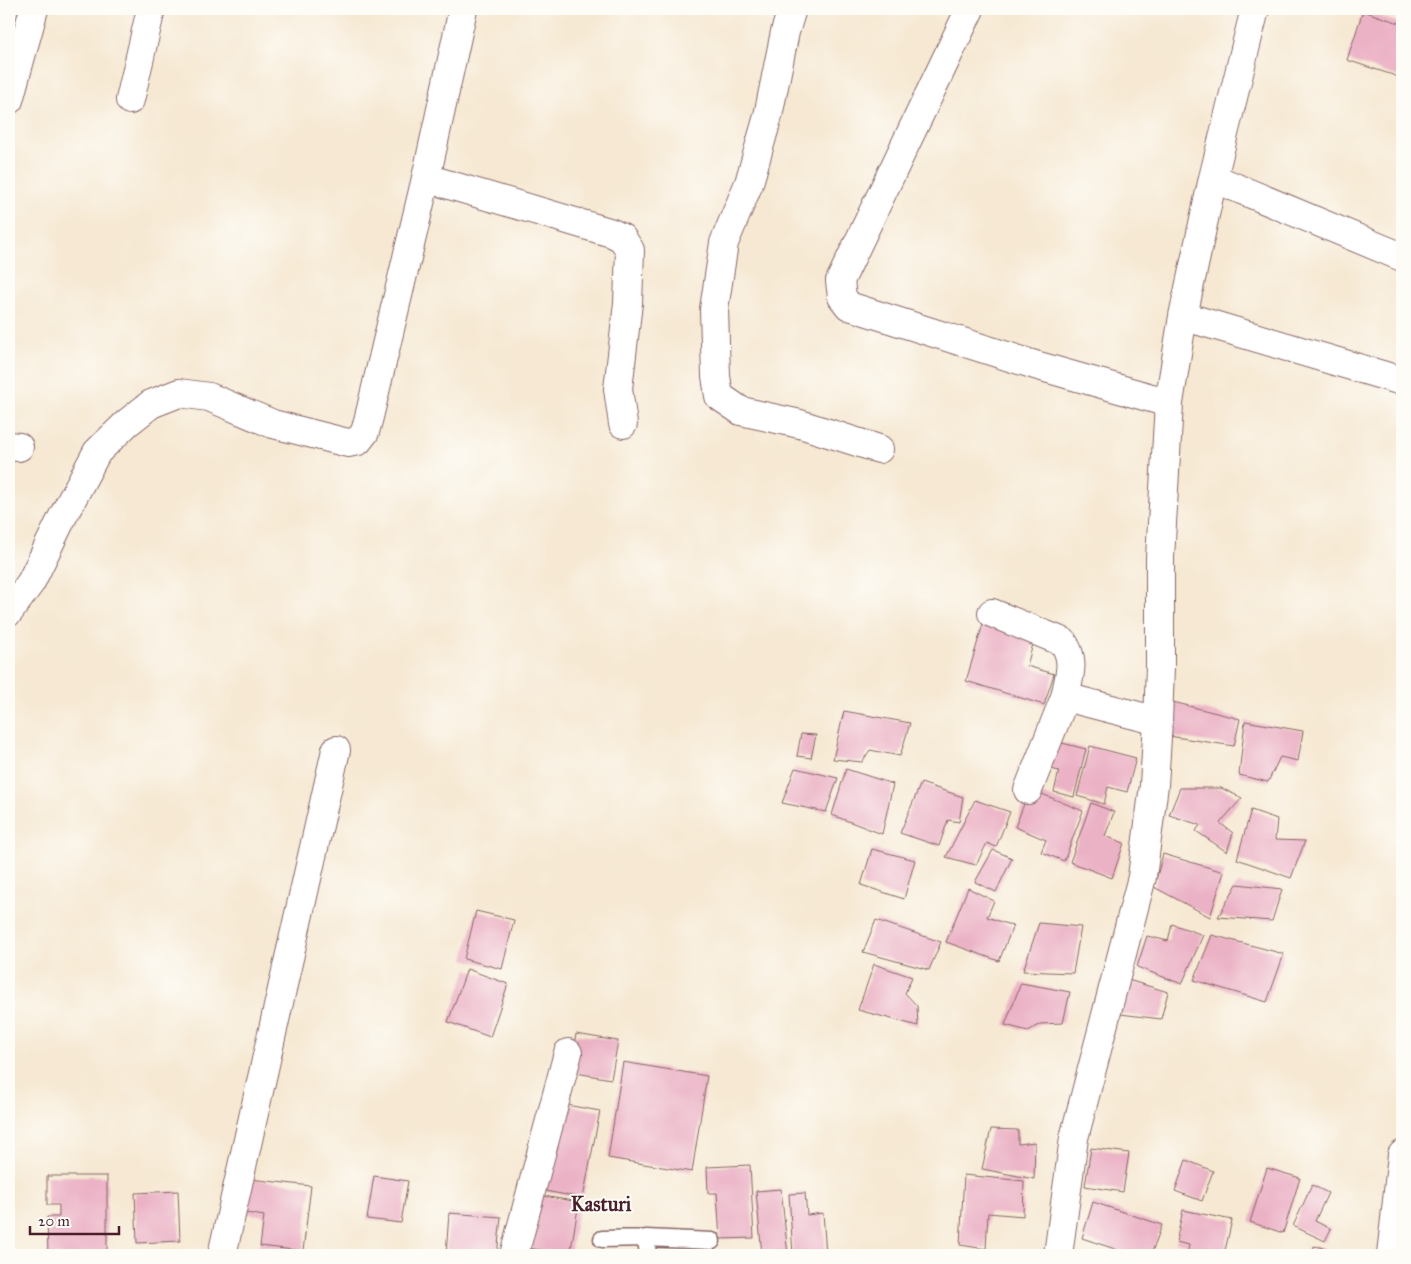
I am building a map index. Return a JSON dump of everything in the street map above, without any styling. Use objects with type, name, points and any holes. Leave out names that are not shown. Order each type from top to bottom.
[{"type":"street","points":[[9,100],[34,9]]},
{"type":"street","points":[[130,100],[151,9]]},
{"type":"street","points":[[9,612],[31,582],[63,516],[98,452],[127,423],[151,404],[179,393],[209,397],[273,424],[348,443],[358,442],[370,417],[463,9]]},
{"type":"street","points":[[792,9],[785,32],[768,116],[749,182],[724,243],[714,309],[716,376],[719,396],[741,411],[800,424],[879,449]]},
{"type":"street","points":[[970,9],[840,280],[842,297],[849,306],[1034,365],[1169,403]]},
{"type":"street","points":[[1058,1255],[1074,1138],[1142,877],[1154,785],[1158,721],[1160,558],[1169,403],[1182,316],[1212,178],[1255,9]]},
{"type":"street","points":[[426,178],[612,233],[622,238],[630,250],[628,303],[618,389],[623,424]]},
{"type":"street","points":[[1212,178],[1402,256]]},
{"type":"street","points":[[1182,316],[1402,381]]},
{"type":"street","points":[[992,613],[1063,642],[1070,651],[1071,668],[1066,697],[1028,790]]},
{"type":"street","points":[[1066,697],[1158,721]]},
{"type":"street","points":[[222,1255],[336,750]]},
{"type":"street","points":[[514,1255],[568,1053]]},
{"type":"street","points":[[1391,1255],[1402,1155]]},
{"type":"lane","points":[[602,1239],[646,1238],[712,1241]]},
{"type":"lane","points":[[646,1238],[648,1255]]},
{"type":"building","points":[[1363,11],[1402,24],[1402,78],[1347,60]]},
{"type":"building","points":[[983,624],[1034,640],[1027,666],[1054,674],[1044,705],[966,681]]},
{"type":"building","points":[[1173,702],[1240,719],[1234,746],[1162,735]]},
{"type":"building","points":[[844,711],[910,723],[900,756],[870,750],[862,762],[833,759]]},
{"type":"building","points":[[1245,721],[1303,731],[1298,761],[1280,757],[1268,782],[1239,775]]},
{"type":"building","points":[[801,734],[816,735],[811,758],[797,756]]},
{"type":"building","points":[[1054,741],[1086,749],[1074,797],[1054,792],[1059,771],[1047,768]]},
{"type":"building","points":[[1090,746],[1136,758],[1127,792],[1108,787],[1104,804],[1077,796]]},
{"type":"building","points":[[795,768],[838,778],[826,812],[782,803]]},
{"type":"building","points":[[846,769],[893,784],[882,834],[832,815]]},
{"type":"building","points":[[921,783],[963,797],[959,822],[948,820],[939,846],[900,833]]},
{"type":"building","points":[[1180,788],[1221,788],[1242,798],[1220,823],[1233,833],[1227,852],[1196,831],[1200,825],[1169,815]]},
{"type":"building","points":[[1030,789],[1083,811],[1064,861],[1041,852],[1046,840],[1015,827]]},
{"type":"building","points":[[975,800],[1010,812],[996,847],[987,843],[976,865],[946,857]]},
{"type":"building","points":[[1091,803],[1114,812],[1105,836],[1124,843],[1112,878],[1070,862]]},
{"type":"building","points":[[1251,810],[1277,819],[1275,840],[1305,841],[1291,878],[1237,859]]},
{"type":"building","points":[[872,849],[915,860],[904,899],[861,885]]},
{"type":"building","points":[[993,850],[1012,858],[996,892],[975,882]]},
{"type":"building","points":[[1163,854],[1224,872],[1210,917],[1154,887]]},
{"type":"building","points":[[1237,884],[1282,889],[1272,921],[1218,917]]},
{"type":"building","points":[[968,888],[994,901],[987,917],[1013,926],[999,961],[946,942]]},
{"type":"building","points":[[476,911],[514,920],[502,969],[464,959]]},
{"type":"building","points":[[876,920],[941,942],[929,970],[863,952]]},
{"type":"building","points":[[1039,923],[1081,927],[1073,973],[1023,971]]},
{"type":"building","points":[[1172,924],[1203,935],[1182,984],[1137,967],[1147,936],[1168,941]]},
{"type":"building","points":[[1212,935],[1284,954],[1267,1002],[1194,980]]},
{"type":"building","points":[[874,964],[912,977],[905,993],[917,1006],[918,1026],[858,1010]]},
{"type":"building","points":[[467,969],[508,984],[490,1037],[448,1022]]},
{"type":"building","points":[[1125,979],[1168,992],[1161,1019],[1112,1013]]},
{"type":"building","points":[[1021,983],[1070,992],[1063,1023],[1040,1024],[1028,1031],[1005,1025]]},
{"type":"building","points":[[576,1034],[618,1041],[611,1079],[570,1072]]},
{"type":"building","points":[[623,1062],[707,1076],[692,1172],[608,1158]]},
{"type":"building","points":[[561,1104],[600,1111],[583,1198],[545,1191]]},
{"type":"building","points":[[991,1129],[1018,1130],[1018,1144],[1035,1142],[1034,1179],[982,1169]]},
{"type":"building","points":[[1091,1148],[1129,1153],[1123,1192],[1085,1186]]},
{"type":"building","points":[[1186,1160],[1213,1171],[1202,1201],[1175,1191]]},
{"type":"building","points":[[750,1165],[754,1238],[720,1239],[717,1193],[708,1193],[707,1167]]},
{"type":"building","points":[[1267,1168],[1300,1178],[1283,1233],[1250,1222]]},
{"type":"building","points":[[964,1175],[1024,1181],[1023,1216],[988,1213],[986,1249],[960,1245]]},
{"type":"building","points":[[47,1176],[107,1176],[107,1255],[48,1255],[47,1217],[59,1217],[59,1205],[47,1205]]},
{"type":"building","points":[[374,1176],[408,1181],[401,1223],[367,1219]]},
{"type":"building","points":[[250,1179],[311,1186],[303,1251],[260,1246],[264,1216],[246,1213]]},
{"type":"building","points":[[1312,1185],[1328,1193],[1315,1221],[1331,1229],[1325,1241],[1293,1226]]},
{"type":"building","points":[[781,1189],[788,1255],[762,1255],[756,1191]]},
{"type":"building","points":[[178,1191],[180,1241],[137,1243],[135,1193]]},
{"type":"building","points":[[805,1193],[807,1215],[823,1213],[826,1255],[793,1255],[789,1194]]},
{"type":"building","points":[[538,1195],[579,1202],[570,1255],[529,1248]]},
{"type":"building","points":[[1093,1202],[1162,1225],[1151,1255],[1133,1255],[1082,1238]]},
{"type":"building","points":[[1183,1210],[1232,1220],[1224,1255],[1187,1255],[1189,1245],[1176,1242]]},
{"type":"building","points":[[449,1213],[501,1217],[497,1255],[446,1255]]},
{"type":"building","points":[[1314,1246],[1355,1254],[1355,1255],[1312,1255]]},
{"type":"district","name":"Kasturi","points":[[601,1204]]}]
